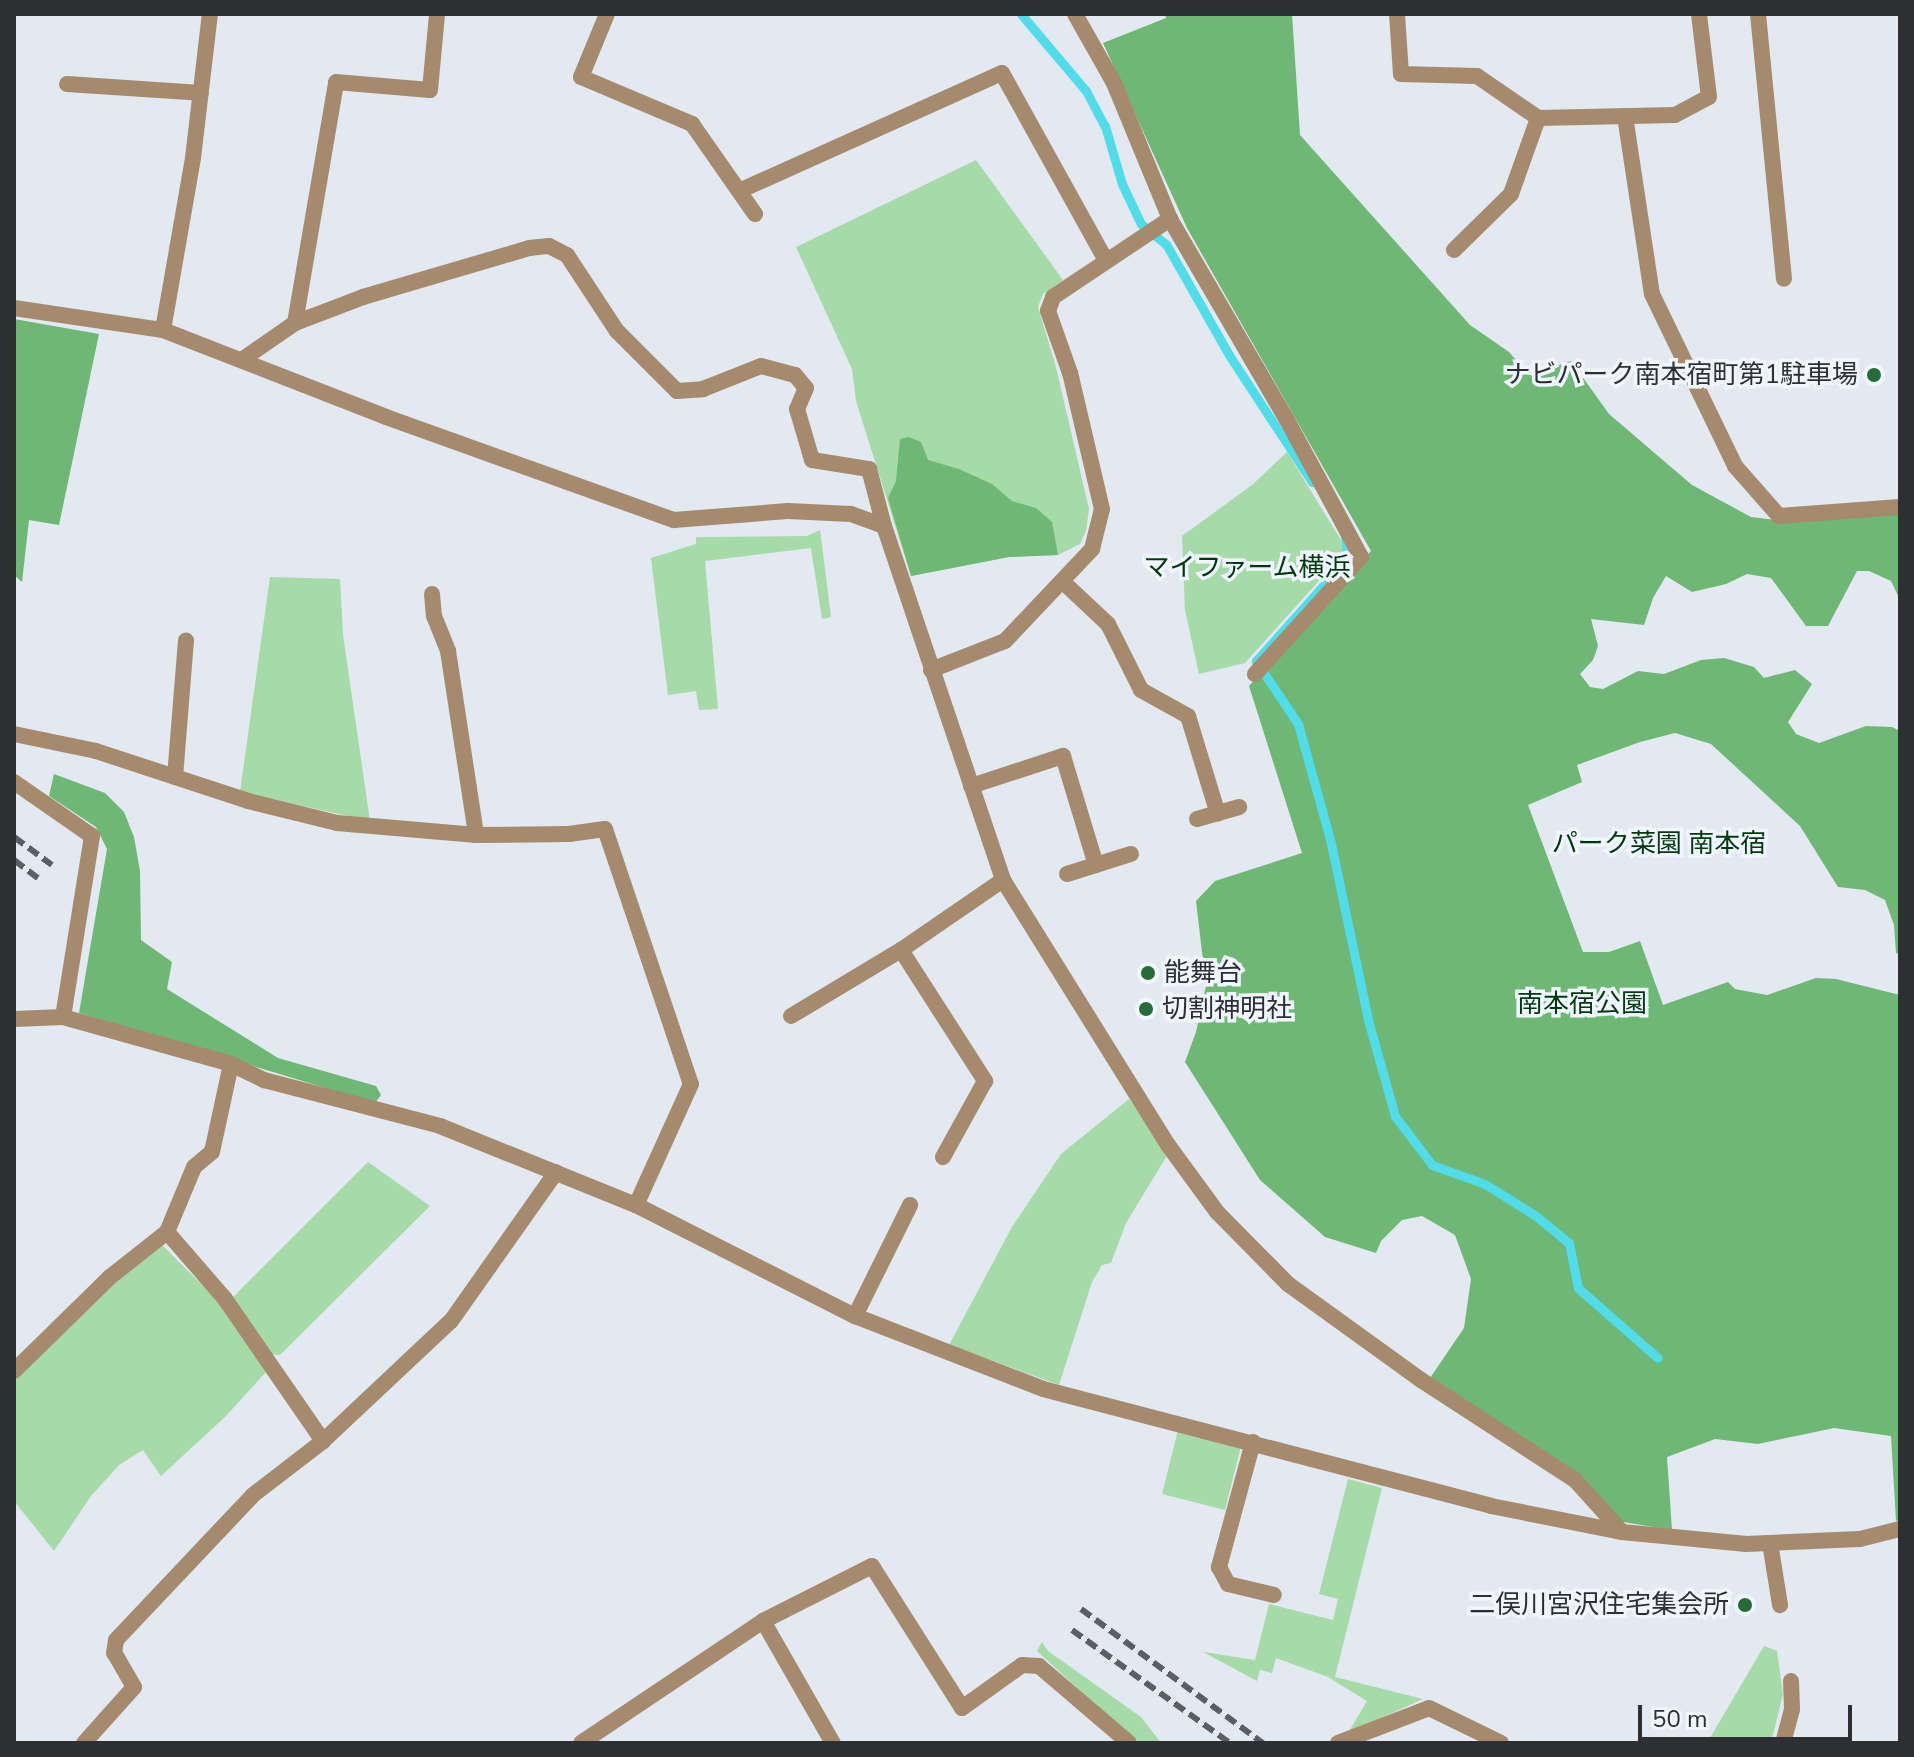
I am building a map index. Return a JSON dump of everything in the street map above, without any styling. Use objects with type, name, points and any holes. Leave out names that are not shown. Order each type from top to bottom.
[{"type":"street","points":[[163,330],[201,93],[210,14]]},
{"type":"street","points":[[295,323],[336,82],[430,90],[437,14]]},
{"type":"street","points":[[607,14],[581,77],[692,124],[755,214]]},
{"type":"street","points":[[1075,14],[1114,83],[1170,219],[1287,420],[1361,557],[1255,674]]},
{"type":"street","points":[[1397,14],[1401,74],[1477,76],[1538,118],[1675,115],[1709,97],[1699,14]]},
{"type":"street","points":[[1758,14],[1784,279]]},
{"type":"street","points":[[739,191],[1002,73],[1106,261]]},
{"type":"street","points":[[67,84],[201,93]]},
{"type":"street","points":[[1625,116],[1652,294],[1735,466],[1779,516],[1900,507]]},
{"type":"street","points":[[1454,250],[1511,194],[1538,118]]},
{"type":"street","points":[[931,670],[1005,641],[1092,549],[1102,509],[1070,373],[1048,311],[1053,297],[1170,219]]},
{"type":"street","points":[[243,359],[295,323],[363,297],[529,248],[549,246],[567,255],[617,331],[677,391],[703,389],[761,366],[795,375],[806,388],[797,409],[812,460],[869,469],[884,526],[1003,880],[1144,1109],[1217,1212],[1288,1284],[1421,1380],[1575,1480],[1622,1532]]},
{"type":"street","points":[[14,308],[163,330],[386,417],[674,520],[788,511],[851,514],[884,526]]},
{"type":"street","points":[[1062,581],[1108,624],[1141,690],[1188,716],[1218,814]]},
{"type":"street","points":[[432,594],[434,616],[448,651],[476,835]]},
{"type":"street","points":[[175,777],[186,640]]},
{"type":"street","points":[[14,734],[96,751],[248,801],[337,823],[476,835],[569,834],[605,829],[691,1084],[636,1205]]},
{"type":"street","points":[[971,786],[1063,756],[1096,865]]},
{"type":"street","points":[[14,782],[92,836],[63,1017]]},
{"type":"street","points":[[1197,819],[1239,807]]},
{"type":"street","points":[[1067,874],[1131,854]]},
{"type":"street","points":[[791,1016],[901,950],[1003,880]]},
{"type":"street","points":[[901,950],[985,1081],[943,1157]]},
{"type":"street","points":[[14,1019],[63,1017],[231,1064],[264,1080],[440,1126],[636,1205],[855,1316],[1043,1389],[1491,1506],[1622,1532],[1746,1544],[1860,1539],[1900,1529]]},
{"type":"street","points":[[14,1371],[110,1277],[167,1232],[194,1167],[212,1152],[231,1064]]},
{"type":"street","points":[[84,1743],[134,1687],[114,1653],[116,1640],[253,1495],[323,1441],[451,1321],[556,1172]]},
{"type":"street","points":[[855,1316],[910,1205]]},
{"type":"street","points":[[167,1232],[225,1299],[323,1441]]},
{"type":"street","points":[[1253,1442],[1219,1567],[1228,1584],[1274,1595]]},
{"type":"street","points":[[1770,1543],[1780,1605]]},
{"type":"street","points":[[581,1743],[763,1621],[872,1566],[962,1708],[1022,1665],[1039,1666],[1129,1743]]},
{"type":"street","points":[[763,1621],[833,1743]]},
{"type":"street","points":[[1783,1743],[1792,1709],[1791,1681]]},
{"type":"street","points":[[1338,1743],[1429,1708],[1501,1743]]},
{"type":"green space","name":"南本宿公園","points":[[1165,14],[1292,14],[1300,135],[1470,325],[1509,352],[1529,375],[1571,361],[1609,414],[1692,485],[1751,517],[1776,520],[1900,514],[1900,600],[1891,581],[1869,571],[1857,571],[1828,626],[1806,626],[1771,578],[1747,574],[1726,584],[1692,592],[1666,576],[1653,598],[1644,625],[1591,619],[1598,646],[1593,660],[1580,674],[1590,687],[1603,689],[1638,671],[1664,674],[1701,660],[1724,658],[1754,667],[1764,678],[1795,670],[1812,684],[1788,722],[1796,734],[1819,743],[1866,726],[1892,727],[1900,731],[1900,954],[1896,953],[1894,925],[1885,900],[1865,890],[1838,887],[1800,826],[1711,744],[1675,733],[1640,742],[1577,765],[1582,782],[1528,805],[1583,952],[1609,952],[1640,941],[1663,1005],[1728,982],[1735,989],[1767,995],[1816,978],[1836,979],[1900,995],[1900,1520],[1896,1521],[1891,1436],[1834,1428],[1758,1444],[1715,1439],[1667,1457],[1672,1530],[1623,1522],[1577,1474],[1430,1378],[1464,1328],[1471,1279],[1455,1235],[1422,1216],[1402,1220],[1381,1241],[1376,1253],[1325,1237],[1260,1180],[1185,1062],[1196,1032],[1206,986],[1196,901],[1215,881],[1302,853],[1249,686],[1371,551],[1187,228],[1103,43],[1166,18]]},
{"type":"green space","points":[[976,160],[1063,280],[1043,294],[1038,307],[1056,367],[1089,509],[1086,531],[1080,544],[1058,555],[1009,557],[911,576],[856,401],[852,369],[796,247]]},
{"type":"green space","points":[[14,319],[99,334],[59,525],[29,520],[22,582],[14,575]]},
{"type":"green space","points":[[909,437],[921,442],[928,460],[959,469],[992,484],[1012,501],[1036,508],[1052,522],[1058,555],[1009,557],[911,576],[888,498],[896,481],[900,439]]},
{"type":"green space","name":"マイファーム横浜","points":[[1287,452],[1341,540],[1343,554],[1245,663],[1199,674],[1185,610],[1182,536],[1252,485]]},
{"type":"green space","points":[[820,530],[831,617],[822,619],[811,548],[705,561],[718,709],[699,710],[696,691],[668,695],[651,558],[696,544],[696,537],[807,536]]},
{"type":"green space","points":[[270,577],[340,579],[343,635],[370,821],[240,792]]},
{"type":"green space","points":[[54,774],[105,793],[124,812],[134,837],[140,871],[141,940],[172,962],[167,989],[278,1058],[376,1086],[381,1095],[375,1103],[79,1013],[107,849],[96,827],[49,796]]},
{"type":"green space","points":[[1129,1099],[1168,1154],[1126,1223],[1111,1263],[1102,1265],[1092,1282],[1059,1385],[949,1345],[1012,1227],[1061,1154]]},
{"type":"green space","points":[[368,1162],[430,1206],[280,1355],[266,1354],[229,1301]]},
{"type":"green space","points":[[160,1243],[216,1299],[266,1372],[225,1417],[161,1476],[143,1450],[119,1465],[91,1496],[54,1551],[14,1501],[14,1382],[122,1273]]},
{"type":"green space","points":[[1178,1430],[1241,1446],[1225,1510],[1162,1494]]},
{"type":"green space","points":[[1348,1479],[1382,1488],[1335,1677],[1423,1699],[1348,1733],[1367,1701],[1328,1677],[1276,1658],[1272,1673],[1260,1670],[1257,1681],[1203,1652],[1255,1660],[1269,1604],[1333,1620],[1338,1599],[1319,1594]]},
{"type":"green space","points":[[1042,1642],[1048,1651],[1141,1717],[1161,1743],[1140,1743],[1123,1730],[1037,1651]]},
{"type":"green space","points":[[1764,1646],[1777,1651],[1783,1694],[1771,1743],[1707,1743]]},
{"type":"waterway","points":[[1021,14],[1086,91],[1105,126],[1122,184],[1141,224],[1166,244],[1229,355],[1312,482]]},
{"type":"waterway","points":[[1345,536],[1347,555],[1337,570],[1256,661],[1298,724],[1330,839],[1368,1020],[1395,1116],[1432,1165],[1485,1184],[1536,1216],[1569,1243],[1578,1288],[1658,1358]]},
{"type":"railway","points":[[14,837],[52,865]]},
{"type":"railway","points":[[14,860],[38,878]]},
{"type":"railway","points":[[1081,1609],[1263,1743]]},
{"type":"railway","points":[[1072,1630],[1230,1743]]},
{"type":"place","name":"ナビパーク南本宿町第1駐車場","points":[[1874,375]]},
{"type":"place","name":"能舞台","points":[[1148,973]]},
{"type":"place","name":"切割神明社","points":[[1146,1009]]},
{"type":"place","name":"二俣川宮沢住宅集会所","points":[[1745,1605]]},
{"type":"park label","name":"パーク菜園 南本宿","points":[[1659,844]]}]
